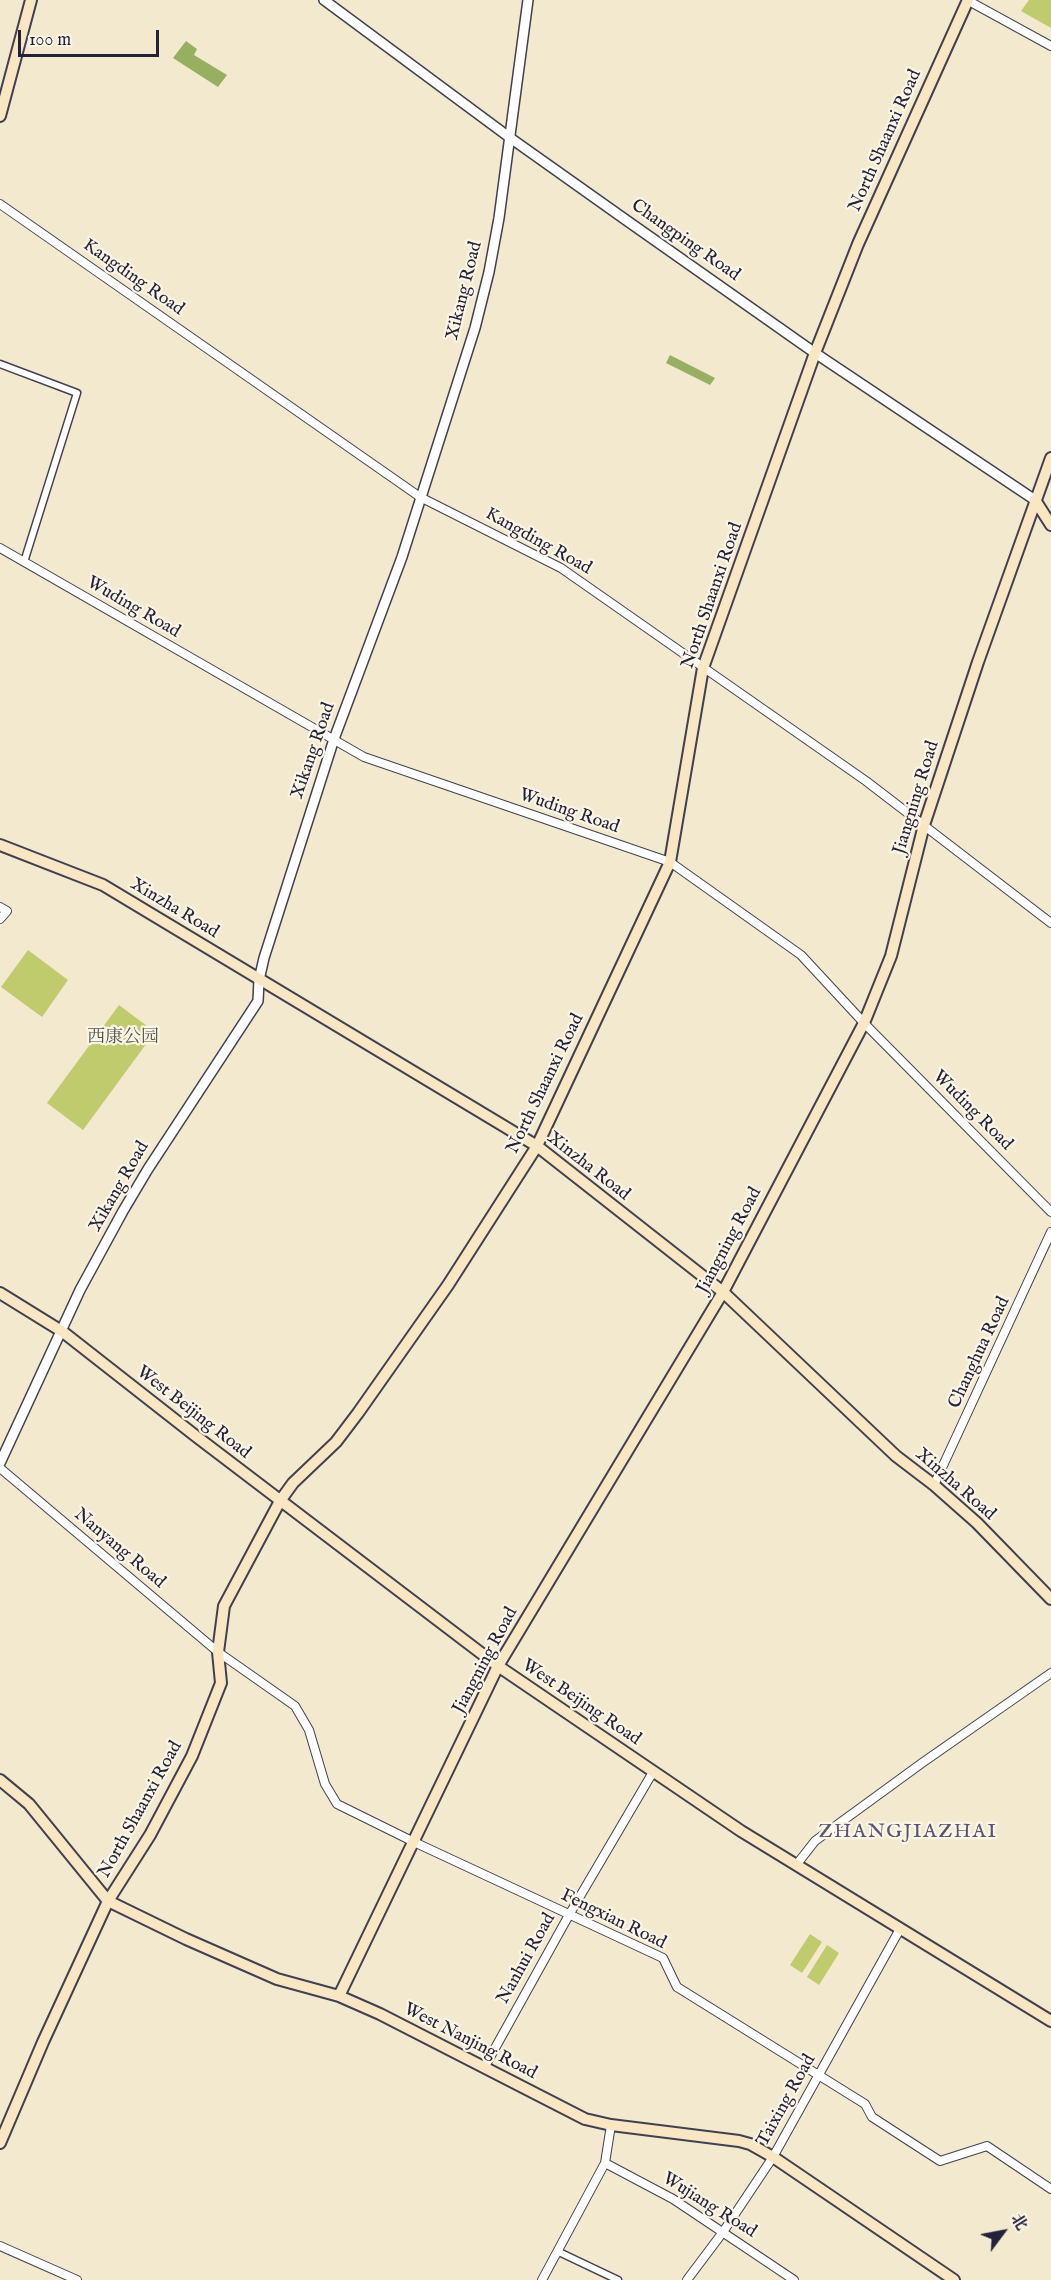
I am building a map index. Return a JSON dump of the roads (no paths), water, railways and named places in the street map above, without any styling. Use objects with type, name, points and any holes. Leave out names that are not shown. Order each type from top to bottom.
[{"type":"main road","points":[[0,116],[31,0]]},
{"type":"main road","name":"North Shaanxi Road","points":[[0,2143],[43,2042],[108,1901],[150,1835],[192,1756],[221,1683],[218,1652],[224,1606],[280,1501],[293,1483],[336,1442],[358,1413],[448,1285],[537,1146],[670,862],[704,668],[815,353],[858,244],[968,0]]},
{"type":"main road","name":"Jiangning Road","points":[[339,1996],[498,1666],[723,1292],[864,1023],[891,956],[924,825],[1051,458]]},
{"type":"main road","name":"Changping Road","points":[[1035,500],[1051,508]]},
{"type":"main road","name":"Changping Road","points":[[1035,500],[1051,525]]},
{"type":"main road","name":"Xinzha Road","points":[[0,845],[103,885],[537,1146],[723,1292],[888,1448],[977,1523],[1051,1599]]},
{"type":"main road","name":"West Beijing Road","points":[[0,1293],[62,1331],[280,1501],[498,1666],[741,1831],[1051,2021]]},
{"type":"main road","name":"West Nanjing Road","points":[[0,1780],[29,1804],[108,1901],[186,1939],[277,1979],[339,1996],[380,2014],[585,2119],[611,2126],[739,2141],[772,2157],[954,2280]]},
{"type":"street","name":"Changping Road","points":[[324,0],[509,137],[815,353],[1035,500]]},
{"type":"street","name":"Xikang Road","points":[[0,1462],[80,1290],[148,1169],[258,1001],[259,980],[264,958],[334,739],[402,557],[475,328],[499,218],[528,0]]},
{"type":"street","points":[[968,0],[1051,46]]},
{"type":"street","name":"Kangding Road","points":[[0,204],[420,497],[561,567],[866,781],[1051,923]]},
{"type":"street","points":[[0,364],[77,393],[24,562]]},
{"type":"street","name":"Wuding Road","points":[[0,548],[364,757],[670,862],[793,948],[1051,1212]]},
{"type":"street","points":[[0,907],[7,911],[0,920]]},
{"type":"street","name":"Changhua Road","points":[[934,1485],[1051,1232]]},
{"type":"street","points":[[0,1439],[9,1445]]},
{"type":"street","name":"Nanyang Road","points":[[0,1468],[218,1652]]},
{"type":"street","name":"Fengxian Road","points":[[218,1652],[295,1706],[309,1730],[324,1784],[338,1804],[663,1958],[677,1987],[865,2104],[872,2117],[940,2161],[987,2146],[1051,2189]]},
{"type":"street","points":[[797,1864],[815,1841],[922,1762],[1051,1673]]},
{"type":"street","name":"Nanhui Road","points":[[484,2068],[569,1915],[653,1772]]},
{"type":"street","name":"Taixing Road","points":[[687,2280],[723,2232],[772,2157],[900,1929]]},
{"type":"street","points":[[542,2280],[559,2252],[604,2163],[611,2126]]},
{"type":"street","name":"Wujiang Road","points":[[604,2163],[673,2199],[794,2280]]},
{"type":"street","points":[[0,2246],[77,2280]]},
{"type":"street","points":[[559,2252],[618,2280]]},
{"type":"district","name":"ZHANGJIAZHAI","points":[[908,1833]]},
{"type":"park label","name":"西康公园","points":[[123,1038]]}]
